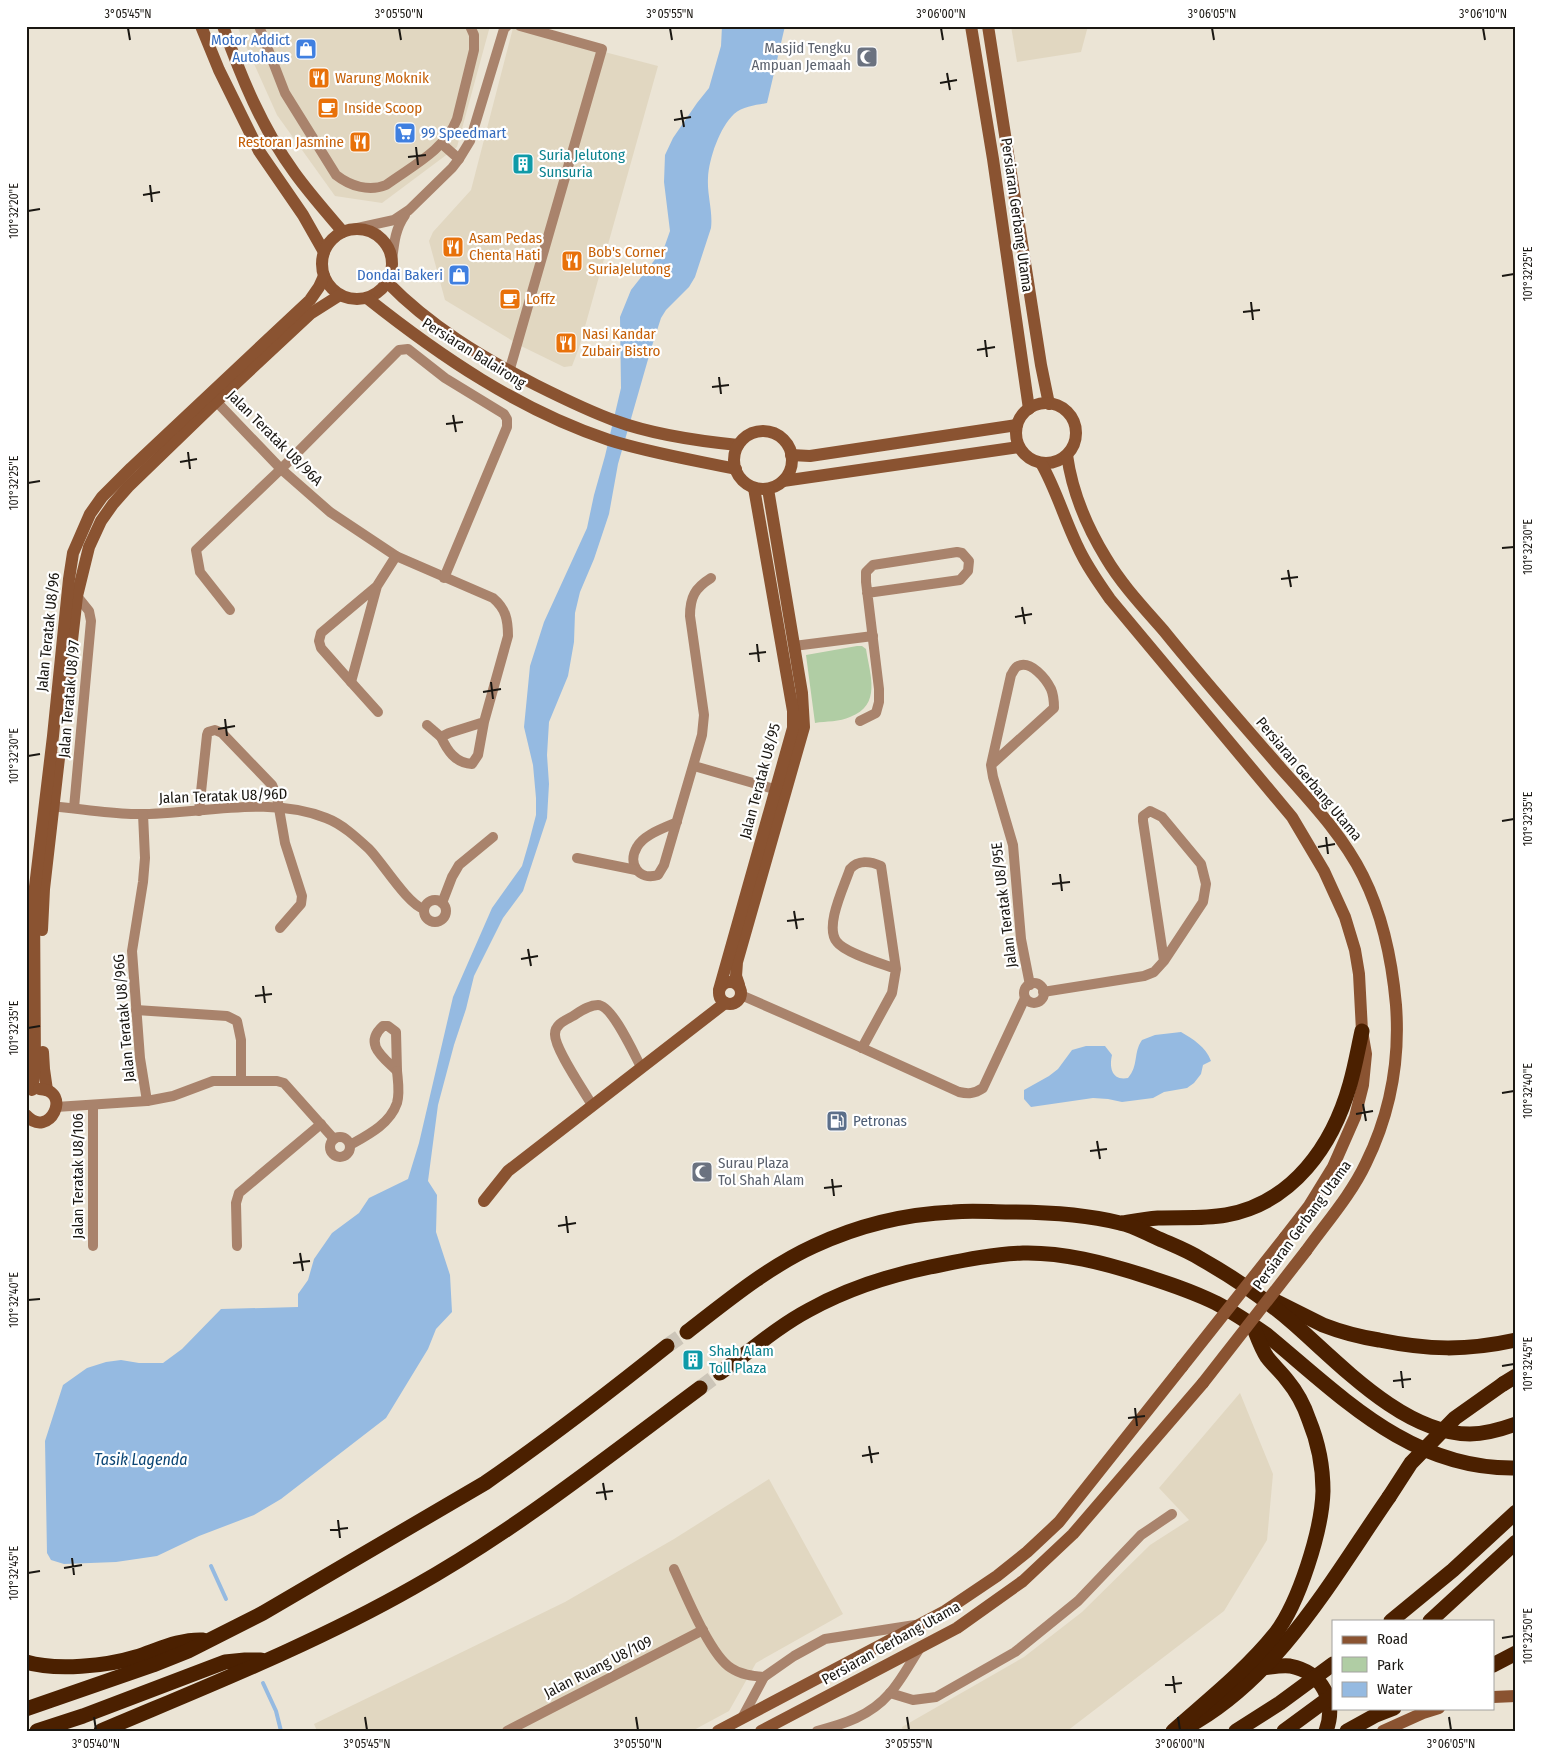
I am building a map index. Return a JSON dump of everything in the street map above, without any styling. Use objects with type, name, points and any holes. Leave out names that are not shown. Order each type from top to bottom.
[{"type":"highway","points":[[1122,1223],[1157,1218],[1204,1218],[1232,1214],[1256,1207],[1289,1187],[1316,1157],[1341,1111],[1350,1083],[1362,1031]]},
{"type":"highway","points":[[686,1332],[742,1290],[789,1259],[813,1246],[865,1227],[896,1220],[953,1212],[1054,1212],[1122,1223],[1199,1257],[1261,1298],[1384,1401],[1403,1413],[1436,1429],[1472,1434],[1499,1430],[1516,1424]]},
{"type":"highway","points":[[720,1373],[791,1321],[842,1293],[888,1276],[1002,1254],[1051,1255],[1104,1263],[1186,1289],[1218,1304],[1267,1335],[1355,1409],[1411,1444],[1433,1454],[1469,1464],[1516,1468]]},
{"type":"highway","points":[[1261,1298],[1275,1301],[1325,1325],[1366,1338],[1407,1346],[1448,1349],[1470,1348],[1516,1340]]},
{"type":"highway","points":[[1173,1731],[1261,1650],[1276,1632],[1288,1612],[1299,1586],[1316,1536],[1319,1521],[1323,1491],[1321,1464],[1314,1432],[1297,1394],[1268,1358],[1253,1326]]},
{"type":"highway","points":[[26,1709],[153,1665],[264,1613],[485,1483],[589,1407],[666,1346]]},
{"type":"highway","points":[[1180,1731],[1227,1701],[1263,1668],[1313,1609],[1411,1463],[1455,1418],[1516,1376]]},
{"type":"highway","points":[[101,1731],[268,1661],[385,1603],[439,1573],[515,1525],[700,1388]]},
{"type":"highway","points":[[1392,1620],[1459,1565],[1516,1512]]},
{"type":"highway","points":[[1431,1620],[1516,1542]]},
{"type":"highway","points":[[26,1662],[74,1667],[92,1665],[135,1657],[187,1641],[209,1640]]},
{"type":"highway","points":[[1494,1664],[1516,1653]]},
{"type":"highway","points":[[37,1731],[92,1713],[226,1662],[245,1660],[268,1661]]},
{"type":"highway","points":[[1236,1731],[1280,1703],[1332,1665]]},
{"type":"highway","points":[[1263,1668],[1288,1666],[1302,1669],[1314,1677],[1326,1690],[1330,1714],[1326,1731]]},
{"type":"highway","points":[[1284,1731],[1332,1696]]},
{"type":"highway","points":[[1347,1731],[1389,1710]]},
{"type":"street","points":[[201,26],[231,97],[258,151],[303,215],[324,252]]},
{"type":"street","points":[[223,26],[240,72],[264,123],[292,170],[348,230],[370,232],[383,241],[389,250],[392,261]]},
{"type":"street","points":[[259,26],[285,93],[336,175],[345,182],[354,185],[378,188],[386,185],[442,144],[453,130],[474,50],[472,31]]},
{"type":"street","points":[[409,210],[394,220],[348,230],[335,237],[328,244],[324,252],[322,268],[324,276],[333,290],[348,298],[367,298],[375,294],[387,282],[391,272],[395,237],[399,224],[409,210],[452,168],[470,141],[504,29],[507,26]]},
{"type":"street","points":[[509,372],[602,50],[520,26]]},
{"type":"street","name":"Persiaran Gerbang Utama","points":[[971,26],[993,159],[1029,408]]},
{"type":"street","name":"Persiaran Gerbang Utama","points":[[988,26],[1041,365],[1049,404]]},
{"type":"street","points":[[442,144],[459,159]]},
{"type":"street","name":"Jalan Teratak U8/96","points":[[29,1093],[35,1071],[34,895],[49,806],[77,596],[89,547],[101,521],[128,486],[310,300],[319,288],[324,276]]},
{"type":"street","points":[[387,282],[407,303],[451,337],[509,372],[576,405],[617,422],[716,443],[738,445]]},
{"type":"street","name":"Jalan Teratak U8/96","points":[[47,1090],[44,1069],[42,914],[53,736],[68,579],[77,541],[90,514],[102,497],[131,468],[310,314],[340,295]]},
{"type":"street","name":"Persiaran Balairong","points":[[367,298],[409,331],[464,369],[531,407],[570,425],[610,440],[736,469]]},
{"type":"street","points":[[230,610],[200,572],[196,550],[281,470],[399,350],[408,349],[445,378],[504,414],[507,420],[506,427],[444,578]]},
{"type":"street","name":"Jalan Teratak U8/96A","points":[[213,398],[281,470],[330,512],[396,556],[493,598],[504,611],[508,623],[508,636],[484,722],[478,755],[472,764],[464,763],[452,755],[441,737],[427,725]]},
{"type":"street","points":[[783,481],[791,465],[791,455],[788,446],[782,438],[773,433],[763,431],[753,433],[738,445],[735,453],[736,469],[740,477],[746,484],[754,488],[768,489],[783,481],[1019,447],[1016,432],[1017,425],[1029,408],[1039,404],[1058,406],[1066,411],[1072,419],[1076,438],[1073,447],[1067,455],[1050,463],[1040,463]]},
{"type":"street","points":[[791,455],[810,456],[1017,425]]},
{"type":"street","name":"Persiaran Gerbang Utama","points":[[718,1731],[945,1611],[997,1576],[1027,1552],[1059,1522],[1309,1206],[1334,1167],[1355,1117],[1366,1054],[1362,1031],[1359,974],[1346,917],[1324,871],[1292,817],[1096,580],[1077,545],[1056,492],[1040,463],[1032,460],[1019,447]]},
{"type":"street","name":"Persiaran Gerbang Utama","points":[[762,1731],[957,1628],[1023,1580],[1073,1534],[1203,1383],[1306,1251],[1358,1180],[1380,1130],[1391,1089],[1397,1044],[1397,1020],[1391,964],[1379,915],[1362,874],[1337,834],[1196,671],[1106,559],[1074,488],[1069,472],[1067,455]]},
{"type":"street","name":"Jalan Teratak U8/95","points":[[740,990],[736,976],[737,962],[781,791],[792,737],[793,711],[754,488]]},
{"type":"street","name":"Jalan Teratak U8/95","points":[[720,990],[781,791],[804,727],[802,694],[768,489]]},
{"type":"street","points":[[860,721],[876,713],[879,702],[879,689],[867,592],[866,572],[873,565],[957,552],[962,553],[970,562],[968,572],[960,580],[867,592]]},
{"type":"street","points":[[351,682],[377,586],[396,556]]},
{"type":"street","points":[[577,858],[636,870],[649,878],[661,873],[702,734],[704,715],[690,608],[694,594],[700,585],[711,578]]},
{"type":"street","points":[[377,586],[321,633],[319,637],[321,648],[378,712]]},
{"type":"street","name":"Jalan Teratak U8/97","points":[[74,808],[91,621],[89,610],[77,596]]},
{"type":"street","points":[[794,646],[873,636]]},
{"type":"street","name":"Jalan Teratak U8/95E","points":[[992,765],[1054,708],[1054,698],[1051,689],[1040,674],[1030,666],[1020,665],[1016,667],[1011,675],[992,765],[993,777],[1013,845],[1020,939],[1030,984]]},
{"type":"street","points":[[441,737],[484,722]]},
{"type":"street","points":[[199,811],[207,735],[208,732],[215,730],[222,733],[272,785],[277,796],[285,843],[302,896],[301,904],[280,928]]},
{"type":"street","points":[[694,766],[781,791]]},
{"type":"street","name":"Jalan Teratak U8/96D","points":[[49,806],[142,814],[251,807],[301,810],[327,818],[351,833],[369,850],[413,903],[424,909]]},
{"type":"street","points":[[1043,992],[1144,976],[1154,972],[1164,961],[1203,902],[1206,884],[1201,864],[1162,817],[1150,811],[1143,816],[1143,821],[1164,961]]},
{"type":"street","name":"Jalan Teratak U8/96G","points":[[142,814],[145,858],[144,882],[132,951],[136,1010],[147,1101]]},
{"type":"street","points":[[636,870],[634,858],[637,847],[650,835],[677,822]]},
{"type":"street","points":[[442,902],[439,900],[431,901],[424,909],[430,921],[440,921],[446,912],[442,902],[452,877],[459,866],[493,837]]},
{"type":"street","points":[[862,1048],[892,993],[896,969],[881,866],[871,862],[853,865],[832,922],[832,932],[837,943],[847,950],[896,969]]},
{"type":"street","points":[[725,1003],[720,997],[722,985],[726,982],[734,982],[740,990],[862,1048],[959,1092],[976,1093],[983,1088],[1025,998],[1025,990],[1030,984],[1037,984],[1043,992],[1042,998],[1037,1003],[1030,1002],[1025,998]]},
{"type":"street","points":[[484,1201],[508,1171],[725,1003],[735,1003],[739,1000],[740,990]]},
{"type":"street","points":[[592,1105],[557,1047],[555,1033],[560,1024],[588,1007],[599,1005],[604,1007],[612,1015],[641,1067]]},
{"type":"street","points":[[136,1010],[227,1016],[237,1021],[241,1040],[241,1080]]},
{"type":"street","points":[[350,1145],[374,1131],[390,1116],[397,1098],[397,1071]]},
{"type":"street","points":[[56,1107],[147,1101],[173,1096],[213,1080],[277,1081],[284,1083],[334,1139]]},
{"type":"street","points":[[26,1115],[32,1120],[43,1122],[52,1117],[56,1107],[54,1097],[47,1090],[40,1089],[29,1093]]},
{"type":"street","name":"Jalan Teratak U8/106","points":[[93,1105],[93,1246]]},
{"type":"street","points":[[237,1246],[236,1203],[239,1193],[321,1124]]},
{"type":"street","points":[[340,1137],[344,1138],[350,1145],[350,1151],[346,1156],[342,1157],[336,1156],[330,1148],[334,1139],[340,1137]]},
{"type":"street","points":[[890,1693],[913,1700],[936,1697],[1015,1652],[1078,1601],[1141,1535],[1172,1514]]},
{"type":"street","points":[[674,1569],[703,1630],[721,1660],[732,1669],[751,1676],[764,1677]]},
{"type":"street","points":[[742,1718],[764,1677],[794,1656],[825,1639],[921,1624]]},
{"type":"street","name":"Jalan Ruang U8/109","points":[[507,1731],[703,1630]]},
{"type":"street","points":[[817,1731],[852,1721],[878,1705],[890,1693],[920,1648]]},
{"type":"street","points":[[1494,1697],[1516,1696]]},
{"type":"street","points":[[1383,1731],[1433,1710]]},
{"type":"shaded area","points":[[237,26],[490,26],[457,147],[382,203],[335,196],[277,115]]},
{"type":"shaded area","points":[[1011,26],[1088,26],[1081,52],[1017,62]]},
{"type":"shaded area","points":[[513,28],[658,66],[579,348],[572,366],[564,367],[521,346],[445,300],[429,241],[433,232],[471,190]]},
{"type":"shaded area","points":[[1240,1393],[1273,1474],[1267,1540],[1224,1611],[1067,1731],[903,1731],[902,1727],[1024,1657],[1082,1612],[1150,1545],[1189,1520],[1159,1488]]},
{"type":"shaded area","points":[[769,1479],[843,1614],[756,1663],[729,1711],[692,1731],[317,1731],[314,1724],[565,1602],[674,1539]]},
{"type":"green space","points":[[862,646],[866,649],[870,669],[872,688],[867,705],[860,712],[846,719],[815,723],[806,655]]},
{"type":"water","name":"Tasik Lagenda","points":[[722,26],[785,26],[767,103],[746,108],[734,114],[724,127],[713,152],[708,178],[711,228],[695,277],[689,287],[666,310],[661,318],[618,464],[609,514],[594,559],[580,592],[575,613],[574,642],[568,676],[549,722],[547,818],[523,891],[503,918],[474,976],[438,1105],[428,1181],[437,1195],[436,1232],[450,1275],[452,1312],[436,1329],[428,1349],[386,1418],[281,1499],[254,1515],[199,1536],[157,1556],[116,1562],[64,1564],[51,1560],[47,1553],[45,1441],[63,1385],[87,1368],[106,1362],[121,1360],[139,1363],[163,1363],[182,1349],[221,1309],[298,1307],[298,1294],[308,1280],[314,1259],[332,1233],[359,1213],[369,1198],[408,1179],[419,1143],[453,997],[492,908],[522,866],[529,842],[536,815],[533,765],[524,727],[530,666],[544,622],[587,528],[621,388],[620,317],[631,290],[664,248],[670,231],[664,182],[665,155],[673,138],[709,88],[721,46]]},
{"type":"water","points":[[1181,1032],[1202,1048],[1211,1061],[1203,1065],[1201,1074],[1187,1088],[1164,1092],[1153,1098],[1122,1102],[1093,1098],[1031,1107],[1024,1099],[1024,1090],[1058,1069],[1072,1050],[1086,1046],[1105,1046],[1112,1055],[1111,1064],[1115,1075],[1118,1078],[1128,1078],[1134,1068],[1139,1045],[1142,1040],[1155,1035]]},
{"type":"waterway","points":[[211,1566],[226,1599]]},
{"type":"waterway","points":[[263,1683],[276,1711],[281,1731]]},
{"type":"tunnel","points":[[667,1346],[687,1332]]},
{"type":"tunnel","points":[[700,1388],[720,1373]]},
{"type":"place","name":"Motor Addict Autohaus","points":[[306,49]]},
{"type":"place","name":"Masjid Tengku Ampuan Jemaah","points":[[867,57]]},
{"type":"place","name":"Warung Moknik","points":[[319,78]]},
{"type":"place","name":"Inside Scoop","points":[[328,108]]},
{"type":"place","name":"99 Speedmart","points":[[405,133]]},
{"type":"place","name":"Restoran Jasmine","points":[[360,142]]},
{"type":"place","name":"Suria Jelutong Sunsuria","points":[[523,164]]},
{"type":"place","name":"Asam Pedas Chenta Hati","points":[[453,247]]},
{"type":"place","name":"Bob's Corner SuriaJelutong","points":[[572,261]]},
{"type":"place","name":"Dondai Bakeri","points":[[459,275]]},
{"type":"place","name":"Loffz","points":[[510,299]]},
{"type":"place","name":"Nasi Kandar Zubair Bistro","points":[[566,343]]},
{"type":"place","name":"Petronas","points":[[837,1121]]},
{"type":"place","name":"Surau Plaza Tol Shah Alam","points":[[702,1172]]},
{"type":"place","name":"Shah Alam Toll Plaza","points":[[693,1360]]}]
